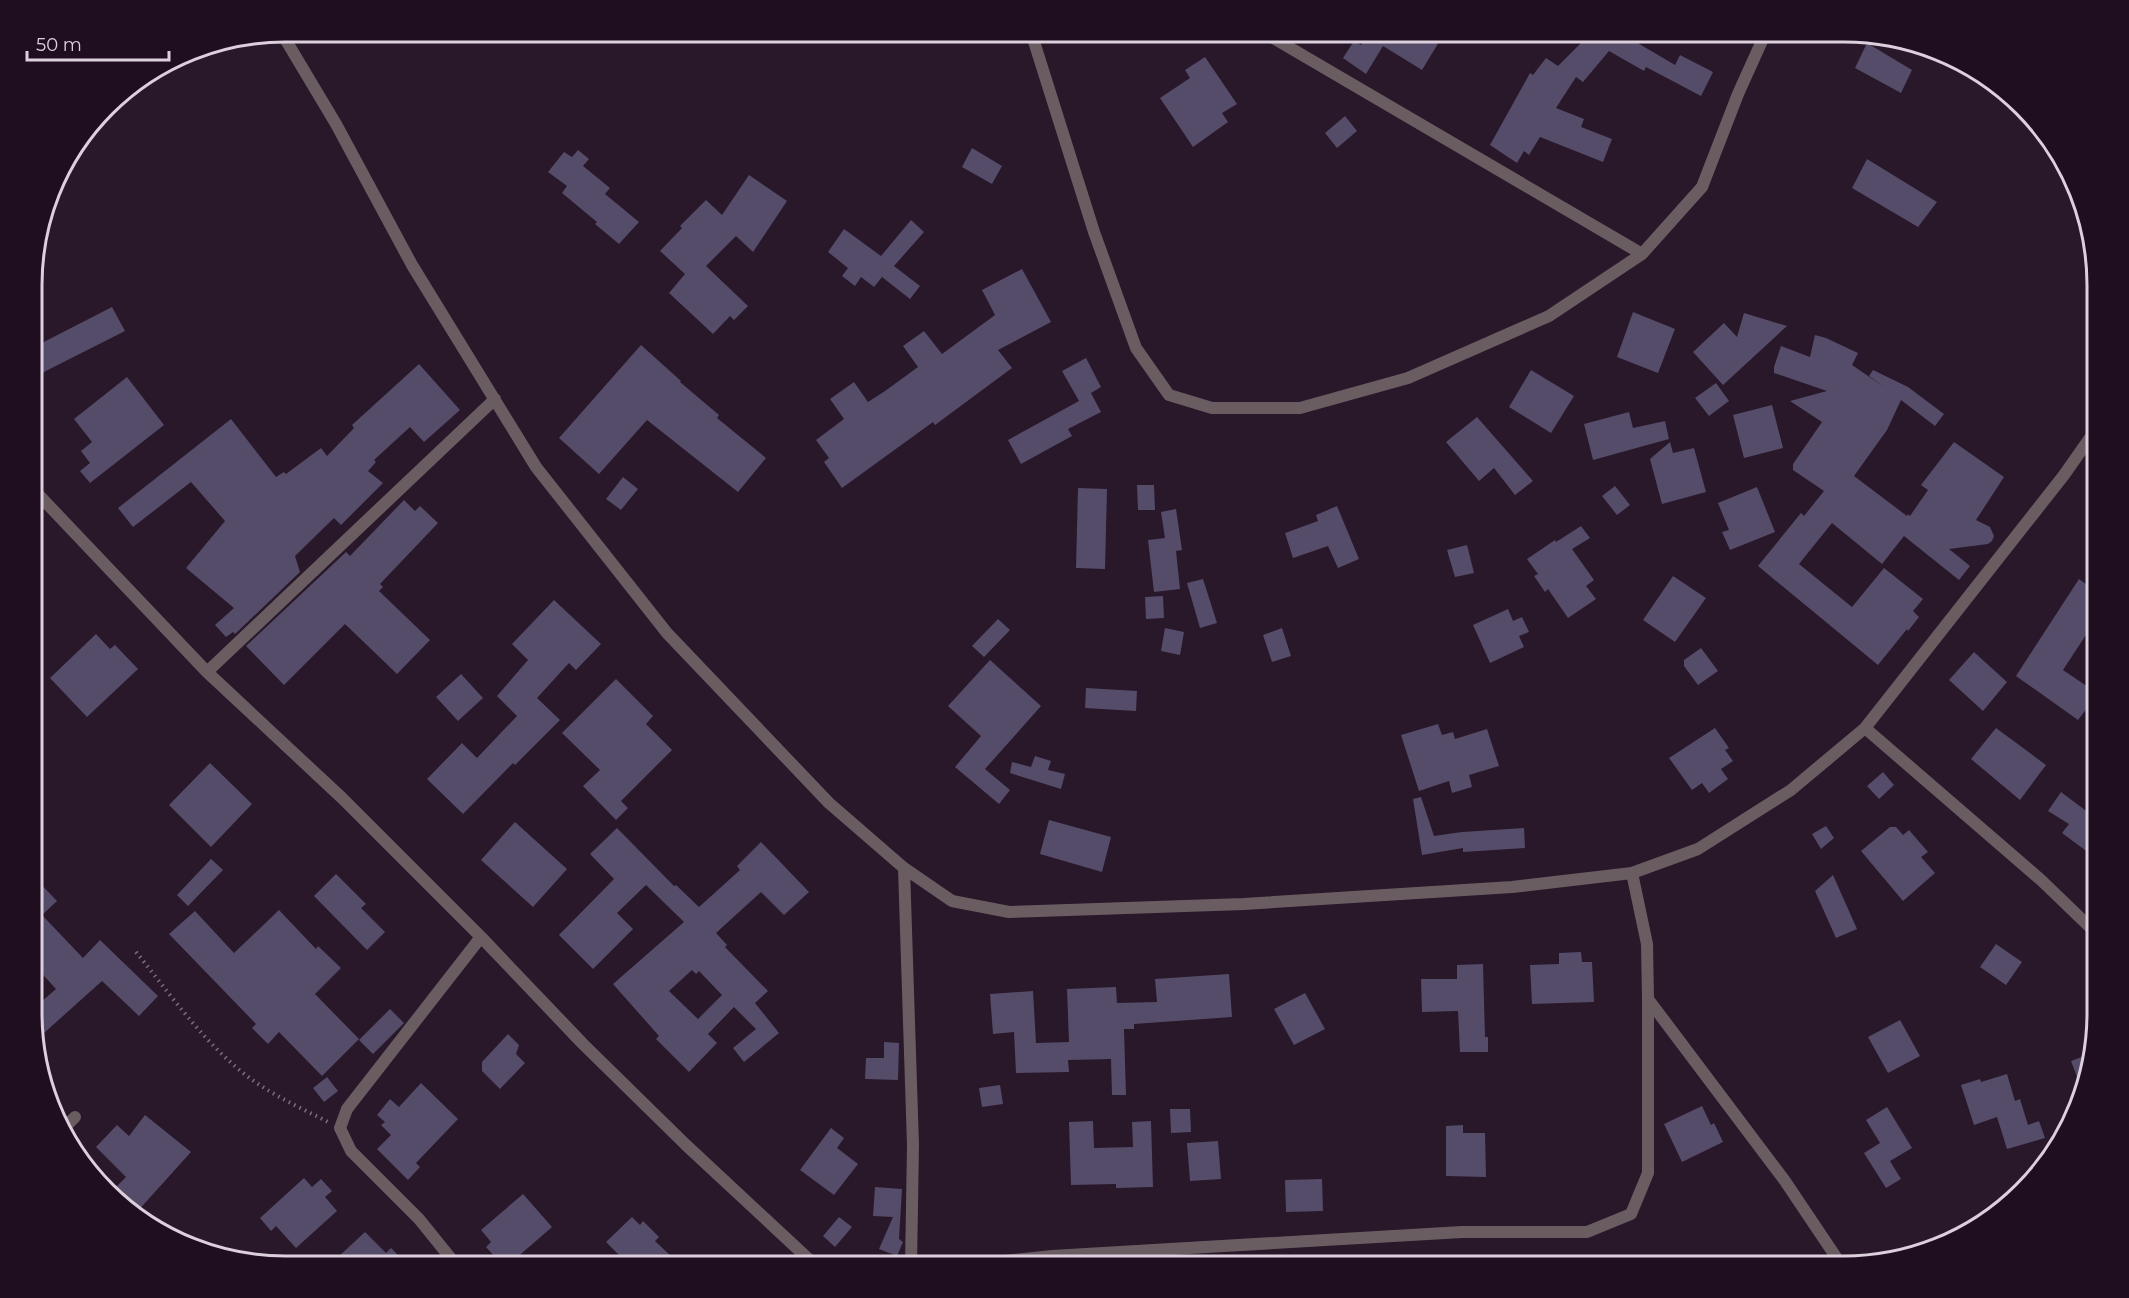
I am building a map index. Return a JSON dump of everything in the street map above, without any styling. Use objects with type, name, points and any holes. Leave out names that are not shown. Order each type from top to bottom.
[{"type":"street","points":[[287,42],[336,124],[412,265],[536,467],[667,633],[829,803],[904,868],[952,901],[1010,912],[1244,904],[1512,887],[1632,873],[1698,849],[1791,790],[1865,728],[2064,475],[2087,442]]},
{"type":"street","points":[[1034,42],[1094,232],[1136,348],[1169,394],[1212,408],[1300,408],[1408,378],[1549,316],[1642,254],[1702,187],[1738,94],[1761,42]]},
{"type":"street","points":[[1280,42],[1642,254]]},
{"type":"street","points":[[207,672],[495,399]]},
{"type":"street","points":[[42,498],[207,672],[342,798],[481,937],[583,1044],[686,1145],[805,1256]]},
{"type":"street","points":[[1865,728],[2041,880],[2087,924]]},
{"type":"street","points":[[904,868],[913,1145],[911,1256]]},
{"type":"street","points":[[1052,1256],[1462,1232],[1587,1232],[1631,1214],[1648,1173],[1647,944],[1632,873]]},
{"type":"street","points":[[449,1256],[419,1219],[351,1151],[340,1128],[347,1109],[481,937]]},
{"type":"street","points":[[1648,999],[1785,1180],[1835,1256]]},
{"type":"street","points":[[68,1124],[75,1117]]},
{"type":"path","points":[[136,952],[209,1041],[247,1076],[340,1128]]},
{"type":"building","points":[[1353,42],[1361,45],[1363,42],[1439,42],[1422,70],[1383,46],[1366,74],[1343,58]]},
{"type":"building","points":[[1582,42],[1636,42],[1675,65],[1680,55],[1713,72],[1701,96],[1646,67],[1644,71],[1609,51],[1583,82],[1576,77],[1556,108],[1584,119],[1581,127],[1612,139],[1603,162],[1540,137],[1529,155],[1524,151],[1517,163],[1490,145],[1530,73],[1533,75],[1546,58],[1558,66]]},
{"type":"building","points":[[1867,43],[1912,70],[1901,93],[1855,68]]},
{"type":"building","points":[[1205,57],[1237,104],[1222,113],[1228,122],[1193,147],[1160,98],[1190,78],[1185,70]]},
{"type":"building","points":[[1345,116],[1357,131],[1337,148],[1325,133]]},
{"type":"building","points":[[972,148],[1002,166],[992,184],[962,167]]},
{"type":"building","points":[[578,150],[589,159],[583,166],[610,188],[605,194],[639,222],[619,244],[562,193],[567,186],[548,172],[564,152],[572,157]]},
{"type":"building","points":[[1867,159],[1937,202],[1918,227],[1852,188]]},
{"type":"building","points":[[749,175],[787,201],[753,252],[736,236],[706,266],[748,306],[734,320],[730,316],[713,334],[669,293],[685,274],[660,251],[682,228],[680,226],[706,200],[722,215]]},
{"type":"building","points":[[911,220],[924,232],[894,266],[920,286],[910,299],[882,277],[874,287],[861,277],[855,286],[842,276],[848,268],[828,252],[844,229],[881,256]]},
{"type":"building","points":[[1022,269],[1051,322],[998,350],[1012,368],[935,425],[933,422],[842,488],[824,462],[829,458],[816,440],[844,419],[830,399],[854,382],[868,402],[885,391],[918,367],[903,346],[924,331],[942,354],[995,315],[982,290]]},
{"type":"building","points":[[112,307],[125,331],[42,373],[42,343]]},
{"type":"building","points":[[1633,312],[1675,329],[1658,373],[1617,357]]},
{"type":"building","points":[[1744,313],[1787,326],[1723,385],[1693,352],[1724,323],[1737,337]]},
{"type":"building","points":[[1815,335],[1858,353],[1852,365],[1884,387],[1869,376],[1873,370],[1908,387],[1944,414],[1935,426],[1901,400],[1887,430],[1854,476],[1907,516],[1908,514],[1910,516],[1928,490],[1921,485],[1954,442],[2004,477],[1976,520],[1990,527],[1994,536],[1992,541],[1988,544],[1949,549],[1970,566],[1959,580],[1904,536],[1882,564],[1832,523],[1799,564],[1852,607],[1884,568],[1923,599],[1913,611],[1919,617],[1878,665],[1758,566],[1801,513],[1804,516],[1824,491],[1793,470],[1793,464],[1822,422],[1790,401],[1827,391],[1774,373],[1781,346],[1810,357]]},
{"type":"building","points":[[641,345],[719,415],[717,418],[766,458],[738,492],[647,420],[599,474],[559,438]]},
{"type":"building","points":[[1086,358],[1101,387],[1091,393],[1101,412],[1068,429],[1072,436],[1021,464],[1008,440],[1079,401],[1062,371]]},
{"type":"building","points":[[419,364],[460,410],[424,442],[410,427],[374,460],[376,462],[368,471],[383,483],[341,525],[334,518],[295,556],[300,572],[235,634],[233,632],[226,637],[215,625],[234,608],[186,568],[225,521],[191,482],[133,527],[118,508],[231,419],[276,477],[284,472],[286,474],[321,448],[327,456],[354,428],[352,425]]},
{"type":"building","points":[[1531,370],[1574,396],[1551,433],[1509,407]]},
{"type":"building","points":[[127,377],[164,425],[90,483],[80,471],[90,463],[81,451],[92,442],[74,419]]},
{"type":"building","points":[[1716,383],[1729,401],[1709,416],[1695,398]]},
{"type":"building","points":[[1772,405],[1783,448],[1744,458],[1733,415]]},
{"type":"building","points":[[1629,412],[1633,428],[1665,421],[1669,439],[1593,460],[1584,424]]},
{"type":"building","points":[[1477,417],[1533,481],[1515,495],[1494,468],[1479,481],[1446,442]]},
{"type":"building","points":[[1670,442],[1673,453],[1694,448],[1706,492],[1662,504],[1650,459]]},
{"type":"building","points":[[623,477],[638,489],[621,510],[606,499]]},
{"type":"building","points":[[1137,485],[1154,485],[1155,510],[1138,510]]},
{"type":"building","points":[[1615,486],[1630,505],[1617,515],[1602,496]]},
{"type":"building","points":[[1757,487],[1775,532],[1730,550],[1722,532],[1729,530],[1718,503]]},
{"type":"building","points":[[1078,488],[1107,489],[1105,569],[1076,568]]},
{"type":"building","points":[[404,500],[415,511],[420,506],[438,523],[380,584],[383,587],[379,591],[430,640],[397,674],[345,624],[284,685],[246,646],[346,552],[350,556]]},
{"type":"building","points":[[1337,506],[1359,559],[1338,568],[1328,546],[1293,558],[1285,533],[1318,521],[1316,515]]},
{"type":"building","points":[[1176,509],[1182,550],[1176,551],[1180,589],[1154,592],[1148,540],[1165,538],[1161,512]]},
{"type":"building","points":[[1581,526],[1590,538],[1572,549],[1594,580],[1586,586],[1596,599],[1568,618],[1548,589],[1545,592],[1534,576],[1538,574],[1527,559]]},
{"type":"building","points":[[1467,545],[1474,573],[1455,577],[1447,550]]},
{"type":"building","points":[[1673,576],[1706,598],[1675,642],[1643,620]]},
{"type":"building","points":[[1203,579],[1217,623],[1200,628],[1187,583]]},
{"type":"building","points":[[2079,579],[2087,585],[2087,633],[2063,670],[2087,686],[2087,708],[2078,720],[2016,676]]},
{"type":"building","points":[[1163,596],[1164,618],[1146,619],[1145,597]]},
{"type":"building","points":[[554,600],[601,644],[576,670],[569,663],[537,698],[560,720],[515,765],[513,763],[463,814],[427,779],[462,743],[477,758],[517,716],[497,696],[528,660],[512,644]]},
{"type":"building","points":[[1508,609],[1513,621],[1522,617],[1529,632],[1519,636],[1524,647],[1490,663],[1473,625]]},
{"type":"building","points":[[998,619],[1010,630],[984,657],[972,646]]},
{"type":"building","points":[[1165,628],[1184,632],[1180,655],[1161,651]]},
{"type":"building","points":[[1282,628],[1291,656],[1272,662],[1263,635]]},
{"type":"building","points":[[96,634],[110,649],[115,645],[138,669],[87,717],[50,678]]},
{"type":"building","points":[[1701,648],[1718,671],[1698,685],[1684,666],[1684,660]]},
{"type":"building","points":[[1974,652],[2007,682],[1983,711],[1949,680]]},
{"type":"building","points":[[990,660],[1041,706],[985,769],[1010,790],[999,804],[955,767],[981,736],[948,706]]},
{"type":"building","points":[[461,674],[483,698],[458,721],[436,697]]},
{"type":"building","points":[[616,679],[653,716],[646,724],[672,750],[621,801],[628,808],[616,820],[583,786],[600,770],[562,733]]},
{"type":"building","points":[[1086,688],[1137,691],[1136,711],[1085,708]]},
{"type":"building","points":[[1438,724],[1442,735],[1453,732],[1455,739],[1487,729],[1499,766],[1469,775],[1472,787],[1452,793],[1449,781],[1419,791],[1401,735]]},
{"type":"building","points":[[1715,728],[1729,748],[1725,750],[1733,761],[1721,769],[1728,779],[1709,793],[1702,783],[1692,790],[1669,758]]},
{"type":"building","points":[[1996,728],[2046,765],[2020,800],[1971,759]]},
{"type":"building","points":[[1035,756],[1051,761],[1048,770],[1065,774],[1061,789],[1010,773],[1012,762],[1031,767]]},
{"type":"building","points":[[210,763],[252,804],[211,847],[169,805]]},
{"type":"building","points":[[1883,772],[1894,785],[1879,799],[1867,786]]},
{"type":"building","points":[[2061,792],[2087,812],[2087,852],[2062,833],[2069,824],[2048,811]]},
{"type":"building","points":[[1421,797],[1434,836],[1524,828],[1525,848],[1463,852],[1463,848],[1422,855],[1413,799]]},
{"type":"building","points":[[1049,820],[1111,837],[1102,872],[1040,854]]},
{"type":"building","points":[[515,822],[567,869],[533,907],[481,860]]},
{"type":"building","points":[[1826,826],[1834,838],[1821,849],[1812,834]]},
{"type":"building","points":[[1890,827],[1896,827],[1903,835],[1909,830],[1928,852],[1921,857],[1935,873],[1903,901],[1861,851]]},
{"type":"building","points":[[617,828],[674,886],[676,885],[699,907],[740,870],[737,866],[761,842],[809,892],[784,915],[761,892],[716,933],[727,945],[725,947],[768,991],[755,1003],[779,1033],[744,1062],[733,1048],[756,1029],[734,1007],[708,1034],[717,1043],[689,1072],[656,1039],[659,1036],[613,984],[684,922],[646,885],[617,913],[633,929],[593,969],[559,935],[614,879],[590,854]],"holes":[[[692,970],[696,974],[699,971],[722,995],[698,1019],[669,991]]]},
{"type":"building","points":[[211,859],[223,870],[188,906],[177,895]]},
{"type":"building","points":[[336,874],[366,904],[361,908],[385,932],[367,950],[314,896]]},
{"type":"building","points":[[1833,875],[1857,929],[1836,938],[1815,891]]},
{"type":"building","points":[[42,885],[57,901],[42,915]]},
{"type":"building","points":[[279,910],[316,949],[318,946],[341,968],[315,994],[359,1039],[322,1076],[279,1032],[268,1044],[252,1028],[256,1024],[169,934],[195,911],[234,953]]},
{"type":"building","points":[[42,915],[83,958],[100,940],[158,996],[139,1016],[102,981],[43,1034],[42,1001],[56,989],[42,974]]},
{"type":"building","points":[[1996,944],[2022,962],[2006,985],[1980,967]]},
{"type":"building","points":[[1581,952],[1582,962],[1592,962],[1594,1002],[1532,1004],[1530,965],[1559,964],[1559,953]]},
{"type":"building","points":[[1483,964],[1485,1037],[1488,1037],[1488,1052],[1460,1052],[1458,1011],[1422,1012],[1421,979],[1457,979],[1457,965]]},
{"type":"building","points":[[1229,974],[1232,1017],[1134,1024],[1134,1029],[1124,1029],[1126,1095],[1112,1095],[1111,1059],[1068,1060],[1069,1072],[1016,1073],[1014,1032],[993,1034],[990,994],[1033,991],[1036,1043],[1069,1042],[1067,989],[1116,987],[1117,1003],[1157,1002],[1155,979]]},
{"type":"building","points":[[1305,993],[1325,1029],[1294,1045],[1274,1009]]},
{"type":"building","points":[[390,1009],[404,1023],[373,1054],[359,1040]]},
{"type":"building","points":[[1900,1020],[1920,1056],[1888,1073],[1868,1037]]},
{"type":"building","points":[[508,1034],[519,1045],[516,1054],[525,1063],[500,1089],[482,1071],[482,1062]]},
{"type":"building","points":[[884,1042],[899,1043],[898,1080],[865,1079],[866,1058],[884,1058]]},
{"type":"building","points":[[2083,1056],[2078,1079],[2071,1061]]},
{"type":"building","points":[[2007,1074],[2015,1101],[2020,1099],[2028,1125],[2039,1121],[2045,1138],[2007,1149],[1997,1117],[1974,1125],[1961,1085]]},
{"type":"building","points":[[327,1077],[338,1091],[324,1102],[313,1088]]},
{"type":"building","points":[[421,1083],[458,1119],[416,1163],[420,1167],[408,1180],[377,1149],[391,1135],[381,1125],[385,1122],[377,1115],[390,1099],[399,1107]]},
{"type":"building","points":[[1000,1085],[1003,1104],[982,1107],[979,1088]]},
{"type":"building","points":[[1702,1106],[1723,1142],[1682,1162],[1664,1124]]},
{"type":"building","points":[[1887,1107],[1912,1148],[1890,1161],[1901,1179],[1886,1188],[1864,1153],[1880,1143],[1866,1120]]},
{"type":"building","points":[[1170,1109],[1190,1109],[1191,1132],[1171,1133]]},
{"type":"building","points":[[145,1115],[191,1152],[140,1208],[116,1187],[126,1177],[96,1147],[117,1125],[129,1136]]},
{"type":"building","points":[[1093,1121],[1094,1148],[1133,1147],[1132,1122],[1151,1121],[1153,1187],[1116,1188],[1116,1184],[1071,1185],[1069,1122]]},
{"type":"building","points":[[1463,1125],[1463,1133],[1485,1133],[1486,1177],[1446,1176],[1446,1126]]},
{"type":"building","points":[[831,1128],[844,1138],[837,1148],[858,1164],[834,1195],[800,1170]]},
{"type":"building","points":[[1218,1141],[1221,1179],[1190,1181],[1187,1143]]},
{"type":"building","points":[[304,1178],[312,1187],[321,1179],[332,1191],[325,1197],[337,1211],[296,1248],[276,1226],[271,1231],[260,1218]]},
{"type":"building","points":[[1322,1179],[1323,1211],[1286,1212],[1285,1180]]},
{"type":"building","points":[[875,1187],[902,1189],[899,1239],[903,1242],[897,1256],[879,1249],[893,1217],[873,1216]]},
{"type":"building","points":[[523,1194],[552,1227],[519,1256],[494,1256],[486,1247],[491,1242],[481,1230]]},
{"type":"building","points":[[632,1217],[640,1225],[643,1221],[659,1237],[655,1241],[671,1256],[620,1256],[606,1242]]},
{"type":"building","points":[[839,1217],[852,1227],[835,1247],[823,1236]]},
{"type":"building","points":[[365,1232],[386,1253],[391,1248],[399,1256],[339,1256]]}]
